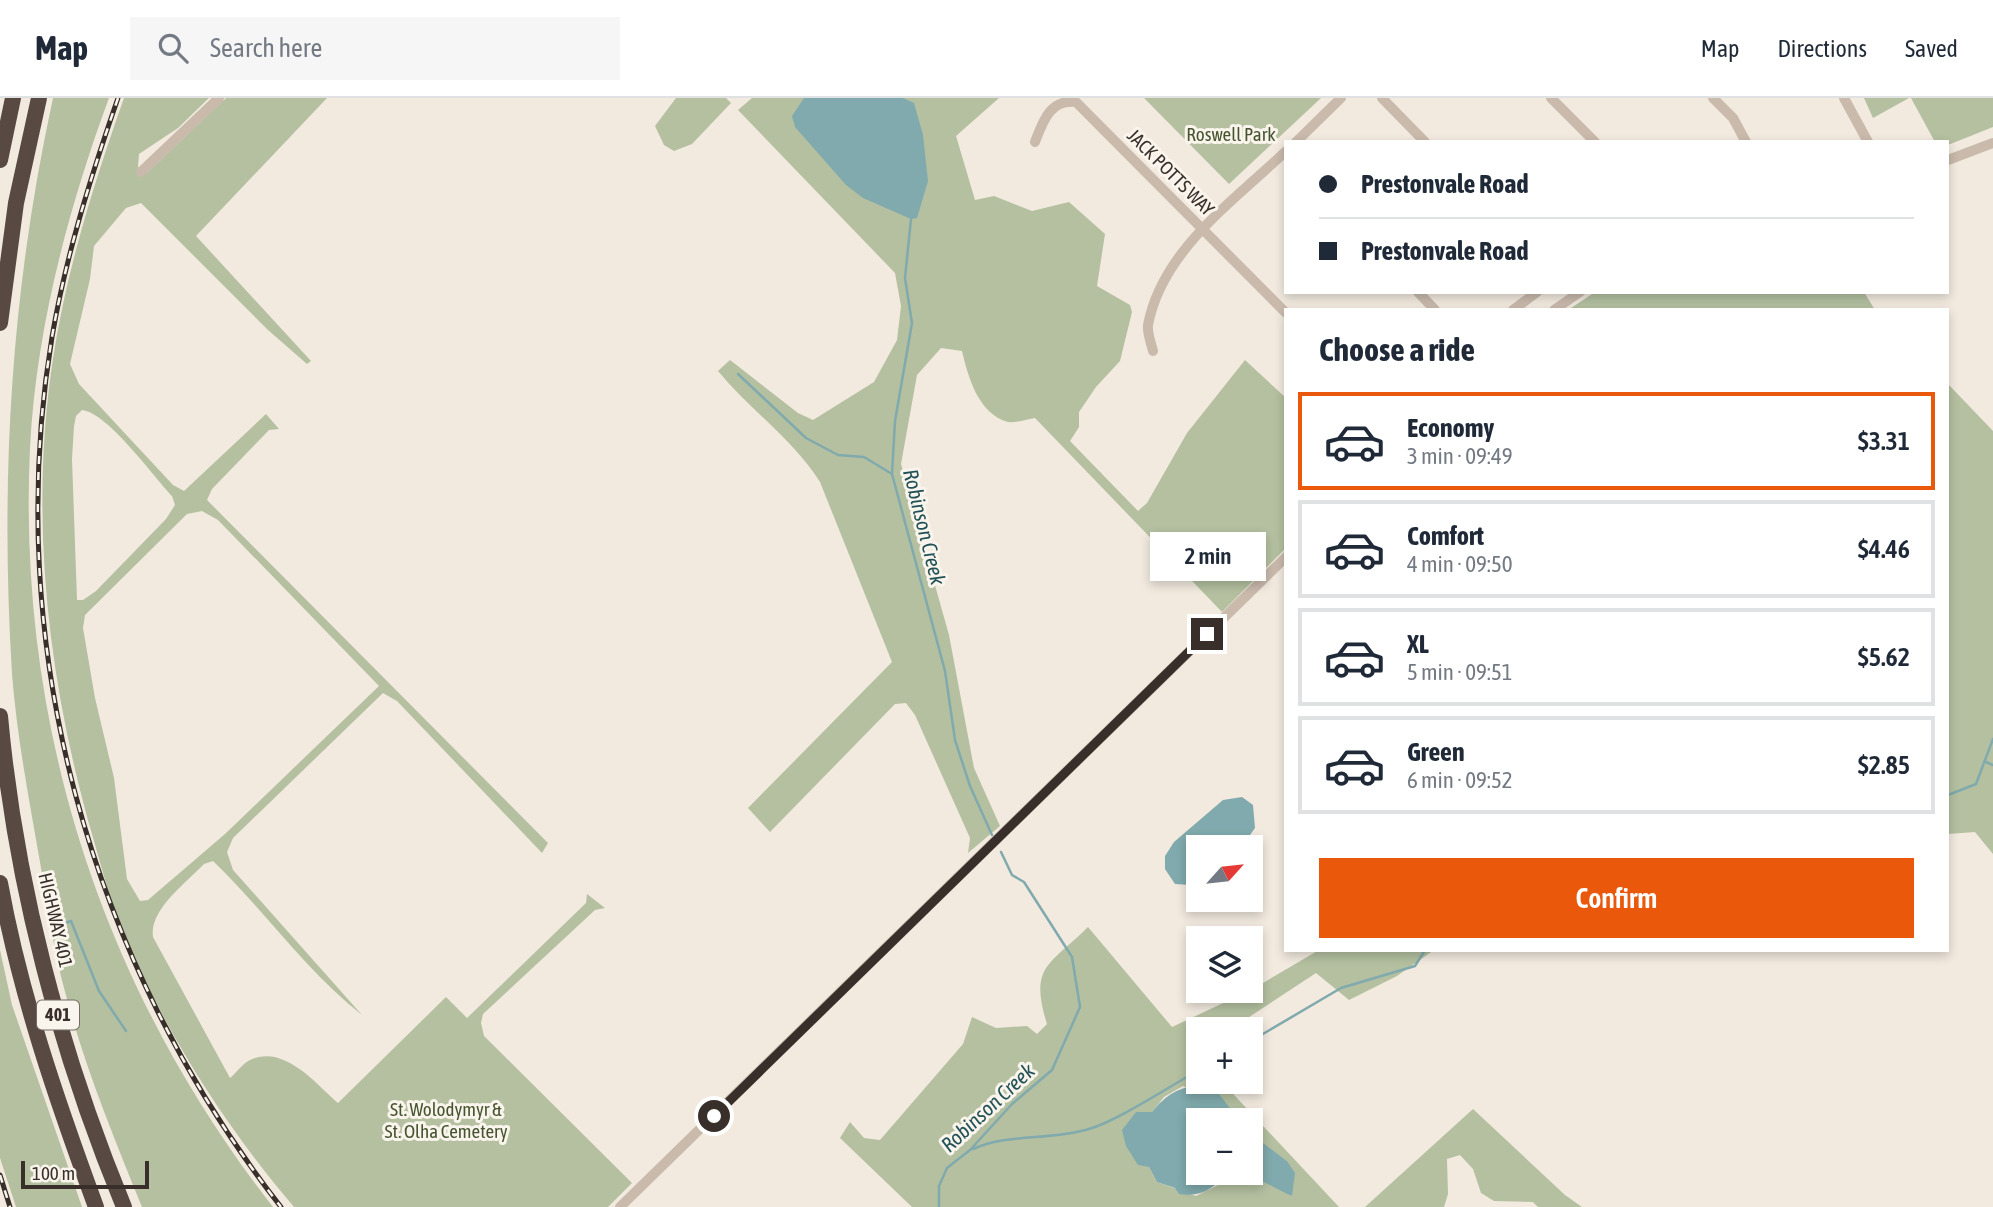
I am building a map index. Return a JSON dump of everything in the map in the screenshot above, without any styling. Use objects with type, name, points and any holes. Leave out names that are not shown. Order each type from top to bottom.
[{"type":"highway","points":[[0,160],[13,98]]},
{"type":"highway","points":[[0,323],[16,203],[39,98]]},
{"type":"highway","name":"HIGHWAY 401","points":[[0,716],[13,817],[52,997],[75,1075],[124,1207]]},
{"type":"highway","name":"401","points":[[0,883],[31,1015],[66,1126],[96,1207]]},
{"type":"street","points":[[141,172],[219,98]]},
{"type":"street","points":[[1298,140],[1341,98]]},
{"type":"street","points":[[1382,98],[1423,140]]},
{"type":"street","points":[[1551,98],[1593,140]]},
{"type":"street","points":[[1713,98],[1732,118],[1745,140]]},
{"type":"street","points":[[1844,98],[1867,140]]},
{"type":"street","name":"JACK POTTS WAY","points":[[1035,142],[1045,116],[1054,107],[1065,100],[1076,102],[1284,311]]},
{"type":"street","points":[[1949,160],[1993,143]]},
{"type":"street","points":[[1153,351],[1147,328],[1162,287],[1181,254],[1203,229],[1284,156]]},
{"type":"street","points":[[1420,294],[1433,308]]},
{"type":"street","points":[[1516,308],[1534,294]]},
{"type":"street","points":[[1557,308],[1577,294]]},
{"type":"street","points":[[620,1207],[1284,559]]},
{"type":"green space","points":[[53,98],[109,98],[80,183],[56,270],[33,404],[30,448],[30,551],[38,653],[56,753],[82,850],[118,944],[161,1035],[213,1123],[273,1207],[142,1207],[89,1071],[64,988],[54,943],[18,731],[12,674],[7,528],[12,384],[18,313],[27,242]]},
{"type":"green space","name":"St. Wolodymyr & St. Olha Cemetery","points":[[124,98],[209,98],[178,128],[139,154],[138,167],[147,173],[226,98],[327,98],[196,236],[311,361],[307,364],[268,330],[141,203],[126,208],[94,246],[90,279],[70,364],[79,384],[173,485],[184,491],[266,414],[279,429],[269,430],[212,489],[207,500],[548,843],[542,853],[397,701],[383,693],[233,838],[227,852],[233,870],[362,1015],[322,979],[213,861],[204,864],[163,907],[153,927],[153,937],[230,1078],[250,1060],[263,1056],[275,1057],[287,1061],[309,1076],[338,1103],[446,997],[467,1018],[586,903],[587,894],[605,908],[595,910],[483,1014],[481,1023],[484,1036],[632,1183],[608,1207],[294,1207],[244,1144],[199,1078],[159,1009],[120,926],[77,777],[63,711],[45,579],[42,512],[50,380],[61,314],[81,232]],"holes":[[[82,410],[93,414],[117,433],[172,496],[175,505],[166,519],[96,591],[83,600],[77,600],[72,459],[76,416]],[[202,511],[218,520],[379,686],[225,834],[148,900],[140,901],[127,879],[114,778],[95,698],[83,628],[85,615],[187,514]]]},
{"type":"green space","points":[[676,98],[726,98],[731,103],[692,144],[674,151],[664,145],[655,126]]},
{"type":"green space","points":[[752,98],[999,98],[956,136],[975,200],[994,196],[1032,211],[1069,202],[1105,234],[1097,286],[1130,305],[1132,312],[1120,361],[1096,387],[1079,412],[1079,427],[1070,441],[1138,511],[1147,503],[1187,433],[1245,360],[1284,396],[1284,550],[1222,612],[1035,418],[1008,422],[989,411],[976,393],[962,351],[941,348],[917,375],[901,464],[949,635],[974,768],[1000,826],[968,853],[970,838],[915,715],[906,703],[895,704],[770,832],[748,808],[892,662],[820,482],[797,452],[718,371],[730,360],[798,413],[813,420],[874,382],[897,340],[901,306],[895,273],[738,110]]},
{"type":"green space","name":"Roswell Park","points":[[1144,98],[1321,98],[1229,184]]},
{"type":"green space","points":[[1864,98],[1909,98],[1873,118]]},
{"type":"green space","points":[[1911,98],[1993,98],[1993,127],[1949,145],[1949,140],[1934,140]]},
{"type":"green space","points":[[1592,294],[1865,294],[1874,308],[1571,308]]},
{"type":"green space","points":[[1949,385],[1993,431],[1993,854],[1975,832],[1949,834]]},
{"type":"green space","points":[[1088,927],[1172,1027],[1186,1020],[1186,1088],[1183,1086],[1164,1097],[1152,1112],[1149,1167],[1157,1182],[1196,1196],[1218,1185],[1263,1185],[1263,1181],[1292,1196],[1287,1161],[1263,1144],[1263,1126],[1339,1207],[912,1207],[840,1138],[850,1122],[864,1138],[880,1140],[963,1044],[972,1017],[996,1028],[1027,1026],[1037,1034],[1047,1024],[1040,989],[1046,968]]},
{"type":"green space","points":[[0,950],[12,1005],[82,1207],[16,1207],[0,1158]]},
{"type":"green space","points":[[1316,952],[1431,952],[1397,976],[1349,1000],[1316,973],[1249,1017],[1193,1017],[1223,1003],[1263,1003],[1263,983]]},
{"type":"green space","points":[[1198,1094],[1233,1094],[1246,1108],[1225,1108]]},
{"type":"green space","points":[[1473,1109],[1565,1195],[1582,1207],[1538,1207],[1533,1202],[1494,1201],[1481,1193],[1473,1169],[1460,1155],[1447,1159],[1448,1194],[1444,1207],[1365,1207]]},
{"type":"water","points":[[804,98],[903,98],[914,103],[923,135],[928,181],[917,218],[911,219],[863,198],[846,185],[795,127],[792,116]]},
{"type":"water","points":[[1242,797],[1253,805],[1255,828],[1250,835],[1186,835],[1186,885],[1175,884],[1165,869],[1165,856],[1174,842],[1223,800]]},
{"type":"water","points":[[1186,1088],[1186,1094],[1219,1094],[1230,1108],[1186,1108],[1186,1185],[1216,1185],[1198,1194],[1179,1194],[1175,1188],[1157,1182],[1149,1167],[1138,1165],[1126,1146],[1122,1130],[1136,1112],[1152,1112],[1173,1093]]},
{"type":"water","points":[[1263,1143],[1287,1161],[1295,1173],[1292,1196],[1263,1182]]},
{"type":"waterway","name":"Robinson Creek","points":[[911,219],[905,278],[912,323],[895,421],[892,474],[945,671],[955,740],[970,786],[992,835]]},
{"type":"waterway","points":[[738,374],[806,438],[838,455],[864,457],[892,474]]},
{"type":"waterway","points":[[1949,795],[1976,784],[1993,739]]},
{"type":"waterway","points":[[1986,762],[1993,765]]},
{"type":"waterway","name":"Robinson Creek","points":[[939,1207],[939,1186],[947,1168],[970,1150],[1012,1104],[1052,1070],[1080,1007],[1072,957],[1024,882],[1012,875],[1001,852]]},
{"type":"waterway","points":[[58,926],[71,921],[99,991],[126,1031]]},
{"type":"waterway","points":[[1263,1034],[1341,988],[1415,966],[1424,952]]},
{"type":"waterway","points":[[973,1149],[1001,1141],[1074,1133],[1101,1125],[1186,1078]]},
{"type":"railway","points":[[118,98],[80,216],[52,337],[39,453],[39,568],[52,683],[76,796],[111,905],[157,1011],[214,1112],[281,1207]]},
{"type":"railway","points":[[0,1175],[10,1207]]},
{"type":"route","points":[[714,1116],[1207,634]]}]
